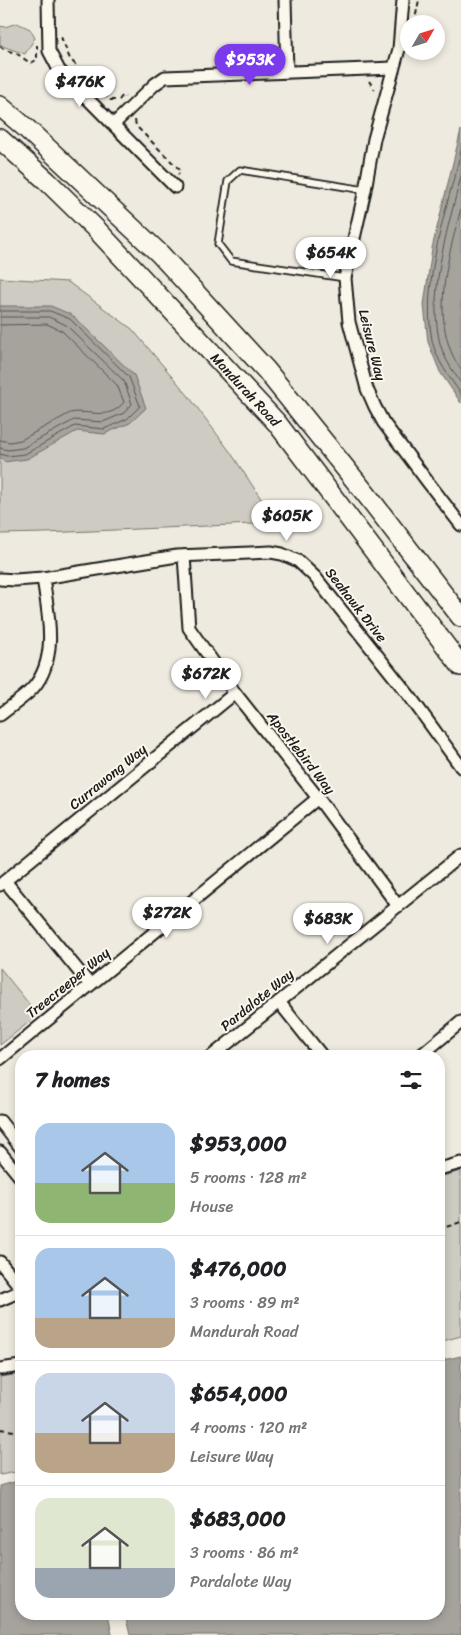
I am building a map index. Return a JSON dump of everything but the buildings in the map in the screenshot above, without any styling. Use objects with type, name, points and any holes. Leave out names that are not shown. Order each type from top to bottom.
[{"type":"highway","name":"Mandurah Road","points":[[0,106],[160,254],[266,370],[366,494],[461,617]]},
{"type":"highway","name":"Mandurah Road","points":[[0,139],[46,180],[97,230],[277,423],[461,666]]},
{"type":"street","points":[[48,0],[49,51],[59,70],[173,185]]},
{"type":"street","points":[[285,0],[287,72]]},
{"type":"street","name":"Leisure Way","points":[[403,0],[394,68],[374,139],[365,190],[344,278],[349,322],[367,389],[375,407],[427,482],[461,525]]},
{"type":"street","points":[[114,124],[155,84],[165,77],[394,68]]},
{"type":"street","name":"Seahawk Drive","points":[[0,579],[43,578],[153,559],[184,556],[271,552],[282,554],[298,561],[312,573],[410,698],[461,767]]},
{"type":"street","name":"Apostlebird Way","points":[[184,556],[189,628],[235,693],[318,798],[398,906]]},
{"type":"street","points":[[0,715],[33,689],[41,677],[47,662],[50,650],[43,578]]},
{"type":"street","name":"Currawong Way","points":[[2,883],[235,693]]},
{"type":"street","name":"Treecreeper Way","points":[[0,1059],[318,798]]},
{"type":"street","name":"Pardalote Way","points":[[219,1050],[461,855]]},
{"type":"street","points":[[2,883],[90,985]]},
{"type":"street","points":[[279,1002],[317,1050]]},
{"type":"street","points":[[427,1050],[461,1022]]},
{"type":"street","points":[[0,1121],[15,1140]]},
{"type":"street","points":[[0,1152],[15,1171]]},
{"type":"street","points":[[445,1167],[461,1163]]},
{"type":"street","points":[[0,1262],[15,1282]]},
{"type":"street","points":[[0,1300],[15,1293]]},
{"type":"street","points":[[0,1369],[15,1367]]},
{"type":"lane","points":[[344,278],[231,261],[218,244],[228,181],[240,170],[365,190]]},
{"type":"path","points":[[416,15],[419,0]]},
{"type":"path","points":[[0,46],[5,50],[16,53],[23,60],[30,63],[37,60],[37,44],[49,38],[61,38],[70,59],[110,100],[118,100],[123,95],[139,111],[135,116],[136,126],[181,171],[173,185]]},
{"type":"path","points":[[445,1227],[461,1222]]},
{"type":"path","points":[[0,1429],[15,1431]]},
{"type":"shaded area","points":[[17,23],[30,29],[35,38],[25,54],[0,44],[0,26],[5,27]]},
{"type":"shaded area","points":[[0,278],[68,282],[132,329],[187,394],[231,453],[277,523],[0,534]]},
{"type":"shaded area","points":[[0,968],[38,1015],[0,1045]]},
{"type":"shaded area","points":[[461,1171],[461,1336],[445,1340],[445,1175]]},
{"type":"shaded area","points":[[15,1375],[15,1472],[0,1475],[0,1377]]},
{"type":"water","points":[[461,130],[461,403],[440,372],[428,342],[424,305],[432,248]]},
{"type":"water","points":[[0,306],[51,306],[72,315],[134,375],[146,408],[130,423],[104,434],[77,431],[27,459],[4,462],[0,457]]},
{"type":"water","points":[[461,1356],[461,1635],[130,1635],[126,1620],[445,1620],[445,1360]]},
{"type":"water","points":[[15,1482],[15,1620],[109,1620],[112,1635],[0,1635],[0,1486]]}]
